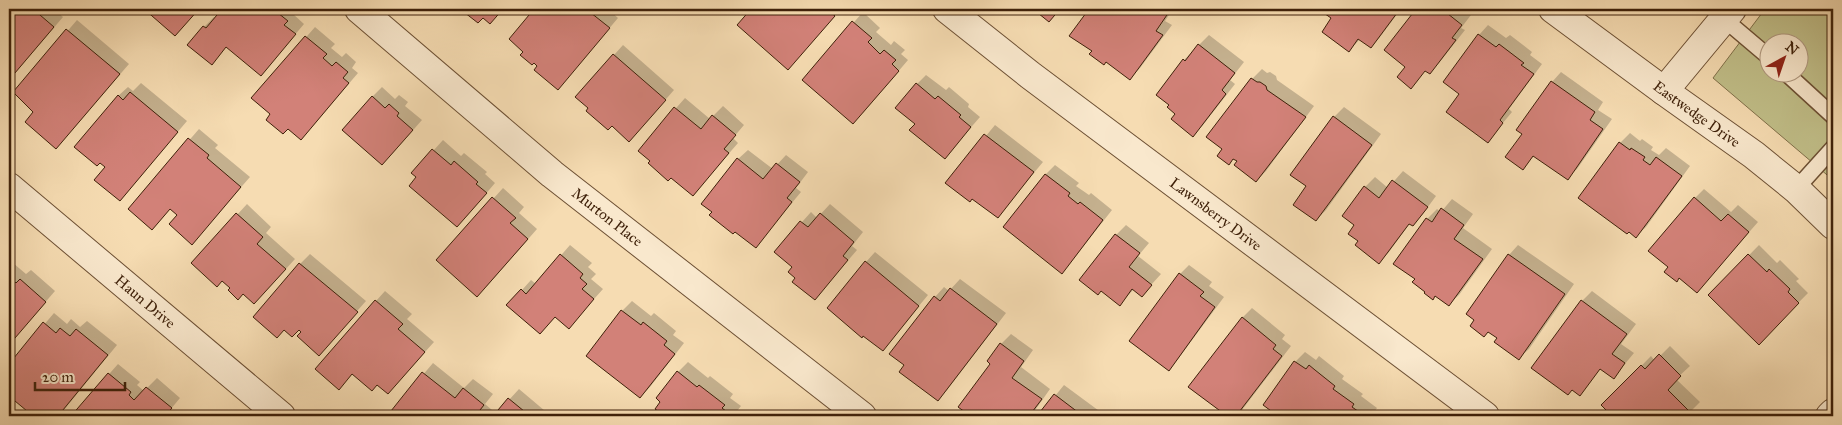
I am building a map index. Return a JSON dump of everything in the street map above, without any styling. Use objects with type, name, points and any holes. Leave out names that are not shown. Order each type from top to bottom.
[{"type":"street","name":"Murton Place","points":[[359,9],[552,174],[862,416]]},
{"type":"street","name":"Lawnsberry Drive","points":[[947,9],[1030,75],[1481,415]]},
{"type":"street","name":"Eastwedge Drive","points":[[1553,9],[1754,155],[1796,188],[1833,225]]},
{"type":"street","points":[[1664,91],[1728,14]]},
{"type":"street","name":"Haun Drive","points":[[9,187],[281,416]]},
{"type":"street","points":[[1830,416],[1833,413]]},
{"type":"lane","points":[[1728,14],[1760,48]]},
{"type":"lane","points":[[1796,82],[1833,116]]},
{"type":"lane","points":[[1796,188],[1833,148]]},
{"type":"shaded area","points":[[1765,9],[1833,9],[1833,180],[1713,78]]},
{"type":"building","points":[[9,9],[33,9],[54,27],[9,80]]},
{"type":"building","points":[[144,9],[199,9],[175,36]]},
{"type":"building","points":[[222,9],[273,9],[288,21],[284,25],[296,34],[261,76],[226,47],[212,65],[187,45],[203,26],[206,28]]},
{"type":"building","points":[[460,9],[503,9],[490,24],[483,18],[478,23]]},
{"type":"building","points":[[534,9],[586,9],[610,28],[558,90],[534,70],[537,66],[534,63],[532,65],[520,55],[523,52],[509,39]]},
{"type":"building","points":[[751,9],[829,9],[835,16],[788,70],[737,25]]},
{"type":"building","points":[[1033,9],[1060,9],[1049,22]]},
{"type":"building","points":[[1089,9],[1126,9],[1132,13],[1135,9],[1164,9],[1169,12],[1156,31],[1163,35],[1130,80],[1106,62],[1104,65],[1089,54],[1092,51],[1069,36]]},
{"type":"building","points":[[1318,9],[1400,9],[1371,48],[1358,39],[1349,52],[1322,32],[1331,18]]},
{"type":"building","points":[[1416,9],[1445,9],[1443,10],[1462,25],[1452,38],[1456,40],[1430,74],[1425,71],[1411,89],[1397,77],[1405,67],[1384,50]]},
{"type":"building","points":[[852,21],[872,38],[868,42],[880,54],[884,50],[896,60],[892,64],[899,71],[853,124],[802,80]]},
{"type":"building","points":[[66,29],[120,74],[56,149],[25,122],[33,112],[13,92]]},
{"type":"building","points":[[1478,34],[1496,47],[1499,44],[1524,63],[1521,65],[1534,74],[1500,120],[1503,123],[1488,143],[1446,112],[1459,94],[1443,82]]},
{"type":"building","points":[[305,36],[327,54],[323,58],[332,66],[336,62],[348,72],[343,78],[349,83],[301,140],[288,129],[283,134],[266,120],[270,114],[251,98]]},
{"type":"building","points":[[1198,44],[1235,73],[1222,90],[1226,94],[1193,137],[1171,119],[1175,114],[1167,107],[1169,105],[1156,95],[1183,59],[1185,61]]},
{"type":"building","points":[[613,54],[666,100],[629,142],[612,126],[608,130],[586,111],[588,108],[575,97]]},
{"type":"building","points":[[1251,78],[1266,86],[1267,90],[1306,117],[1256,182],[1234,165],[1237,161],[1233,159],[1229,165],[1217,156],[1222,149],[1206,137]]},
{"type":"building","points":[[1551,81],[1595,112],[1590,120],[1603,129],[1568,180],[1533,156],[1523,170],[1505,157],[1522,134],[1516,130]]},
{"type":"building","points":[[916,83],[935,99],[938,96],[961,115],[959,117],[971,127],[945,159],[909,130],[915,124],[895,108]]},
{"type":"building","points":[[130,92],[178,132],[120,201],[94,180],[105,167],[100,163],[97,166],[74,147],[118,95],[123,100]]},
{"type":"building","points":[[372,96],[385,108],[389,104],[399,113],[397,116],[413,130],[382,165],[342,130]]},
{"type":"building","points":[[674,107],[701,129],[712,115],[736,135],[724,149],[729,153],[693,196],[671,178],[668,181],[638,151]]},
{"type":"building","points":[[1333,116],[1372,145],[1316,221],[1293,205],[1306,186],[1290,175]]},
{"type":"building","points":[[984,134],[1034,172],[998,218],[972,199],[970,202],[945,183]]},
{"type":"building","points":[[188,138],[209,155],[207,158],[241,187],[192,245],[169,224],[177,215],[170,209],[152,230],[128,209]]},
{"type":"building","points":[[1619,142],[1645,157],[1643,160],[1650,165],[1656,157],[1682,176],[1636,238],[1629,232],[1627,234],[1578,198]]},
{"type":"building","points":[[432,149],[451,165],[454,161],[478,182],[476,184],[487,193],[457,227],[409,186],[416,177],[411,173]]},
{"type":"building","points":[[737,158],[763,179],[776,163],[800,182],[787,198],[792,202],[756,248],[735,232],[733,234],[709,215],[712,212],[701,204]]},
{"type":"building","points":[[1045,174],[1070,193],[1068,196],[1078,204],[1080,202],[1103,220],[1062,274],[1003,227]]},
{"type":"building","points":[[1392,180],[1428,207],[1413,226],[1409,224],[1379,264],[1355,245],[1358,241],[1348,234],[1354,225],[1342,216],[1364,186],[1379,198]]},
{"type":"building","points":[[492,197],[516,218],[510,223],[528,239],[477,297],[436,260]]},
{"type":"building","points":[[1694,197],[1721,221],[1728,214],[1749,232],[1697,293],[1679,278],[1677,282],[1664,272],[1668,267],[1648,251]]},
{"type":"building","points":[[1441,208],[1464,225],[1454,239],[1483,259],[1449,306],[1435,296],[1433,300],[1412,282],[1415,279],[1393,264],[1426,218],[1432,222]]},
{"type":"building","points":[[236,213],[263,237],[257,244],[286,269],[254,304],[243,294],[238,300],[228,290],[230,288],[222,281],[217,287],[191,263]]},
{"type":"building","points":[[820,213],[854,242],[843,256],[848,260],[815,300],[792,282],[795,278],[788,272],[792,267],[774,252],[800,221],[808,227]]},
{"type":"building","points":[[1115,234],[1140,253],[1129,267],[1152,285],[1142,297],[1132,289],[1120,306],[1101,291],[1098,295],[1079,280]]},
{"type":"building","points":[[560,254],[583,274],[580,278],[587,284],[582,289],[594,299],[569,329],[555,317],[540,334],[506,305],[521,289],[526,294]]},
{"type":"building","points":[[1508,254],[1565,294],[1519,360],[1494,342],[1497,338],[1488,332],[1484,337],[1470,326],[1474,320],[1466,314]]},
{"type":"building","points":[[1748,254],[1767,272],[1769,269],[1790,289],[1788,292],[1799,303],[1759,345],[1708,295]]},
{"type":"building","points":[[865,261],[919,306],[883,351],[863,336],[862,338],[827,308]]},
{"type":"building","points":[[299,263],[358,312],[319,356],[297,336],[301,332],[299,330],[292,337],[284,330],[277,338],[253,317]]},
{"type":"building","points":[[1179,273],[1204,292],[1200,296],[1215,307],[1169,371],[1129,341]]},
{"type":"building","points":[[9,277],[16,283],[20,279],[46,302],[9,345]]},
{"type":"building","points":[[950,288],[997,324],[938,401],[899,372],[904,365],[889,354],[934,296],[940,301]]},
{"type":"building","points":[[375,300],[403,324],[398,329],[425,352],[388,394],[377,385],[372,391],[352,374],[339,390],[315,369]]},
{"type":"building","points":[[1581,300],[1627,334],[1612,354],[1625,363],[1614,379],[1600,369],[1580,396],[1572,390],[1568,395],[1531,368]]},
{"type":"building","points":[[621,310],[641,325],[643,322],[667,341],[664,345],[675,354],[640,398],[586,356]]},
{"type":"building","points":[[1242,317],[1276,345],[1273,349],[1282,356],[1236,416],[1227,416],[1188,387]]},
{"type":"building","points":[[43,322],[56,333],[60,328],[70,336],[76,329],[108,355],[58,416],[33,416],[9,396],[9,364]]},
{"type":"building","points":[[1000,343],[1024,361],[1012,378],[1042,399],[1029,416],[968,416],[958,407],[990,364],[987,361]]},
{"type":"building","points":[[1659,354],[1681,376],[1668,390],[1691,413],[1688,416],[1612,416],[1601,405],[1641,365],[1645,369]]},
{"type":"building","points":[[1294,361],[1306,369],[1309,365],[1335,386],[1333,389],[1354,404],[1352,407],[1365,416],[1278,416],[1263,405]]},
{"type":"building","points":[[677,371],[725,405],[722,408],[732,416],[665,416],[655,409],[660,402],[656,398]]},
{"type":"building","points":[[422,372],[455,398],[463,388],[484,405],[476,415],[478,416],[387,416]]},
{"type":"building","points":[[108,373],[131,392],[129,395],[134,400],[146,387],[172,408],[165,416],[71,416]]},
{"type":"building","points":[[1054,394],[1083,416],[1045,416],[1040,412]]},
{"type":"building","points":[[508,398],[530,416],[493,416]]}]
